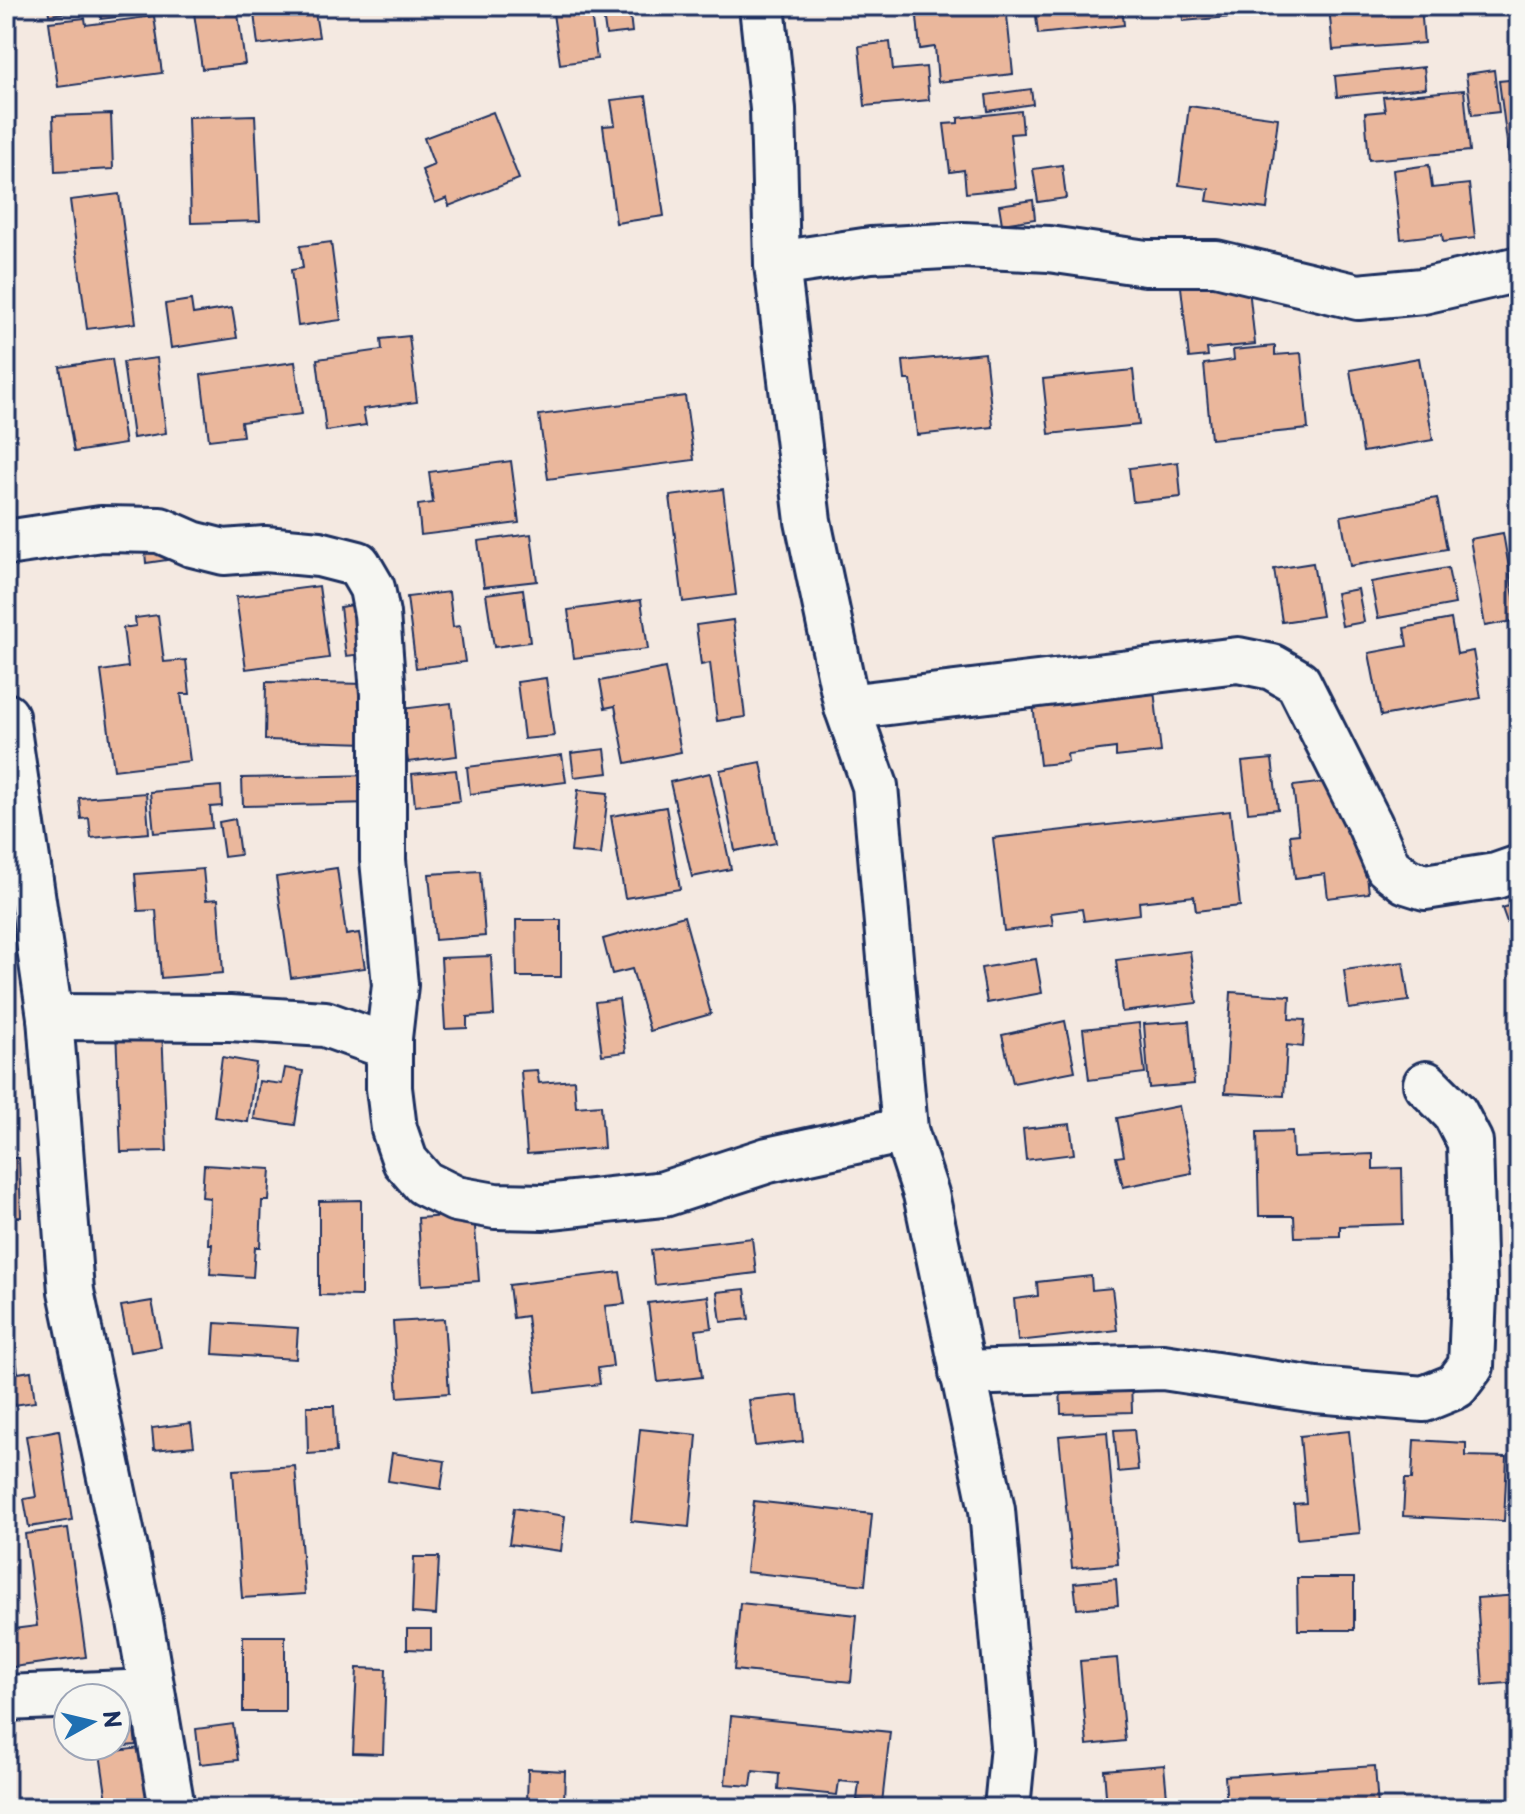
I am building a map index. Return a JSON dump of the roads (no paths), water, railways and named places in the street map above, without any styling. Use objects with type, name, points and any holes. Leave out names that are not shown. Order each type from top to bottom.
[{"type":"street","points":[[762,6],[773,109],[777,264],[808,521],[847,707],[875,786],[905,1130],[926,1194],[992,1510],[1013,1746],[1007,1808]]},
{"type":"street","points":[[777,264],[871,250],[963,245],[1049,249],[1146,263],[1216,263],[1358,297],[1423,291],[1519,269]]},
{"type":"street","points":[[6,543],[101,529],[160,530],[192,544],[224,552],[265,549],[319,554],[358,564],[372,588],[377,614],[383,694],[383,860],[395,985],[389,1088],[394,1129],[405,1161],[424,1183],[456,1199],[482,1204],[544,1207],[664,1194],[768,1160],[905,1130]]},
{"type":"street","points":[[847,707],[1238,660],[1272,667],[1298,682],[1388,867],[1406,881],[1425,887],[1496,876],[1519,868]]},
{"type":"street","points":[[6,716],[50,1017],[71,1291],[122,1534],[172,1808]]},
{"type":"street","points":[[50,1017],[230,1018],[325,1024],[389,1047]]},
{"type":"street","points":[[962,1373],[1163,1367],[1316,1390],[1424,1399],[1456,1386],[1471,1366],[1474,1293],[1470,1142],[1455,1113],[1426,1084]]},
{"type":"street","points":[[6,1698],[151,1692]]}]
